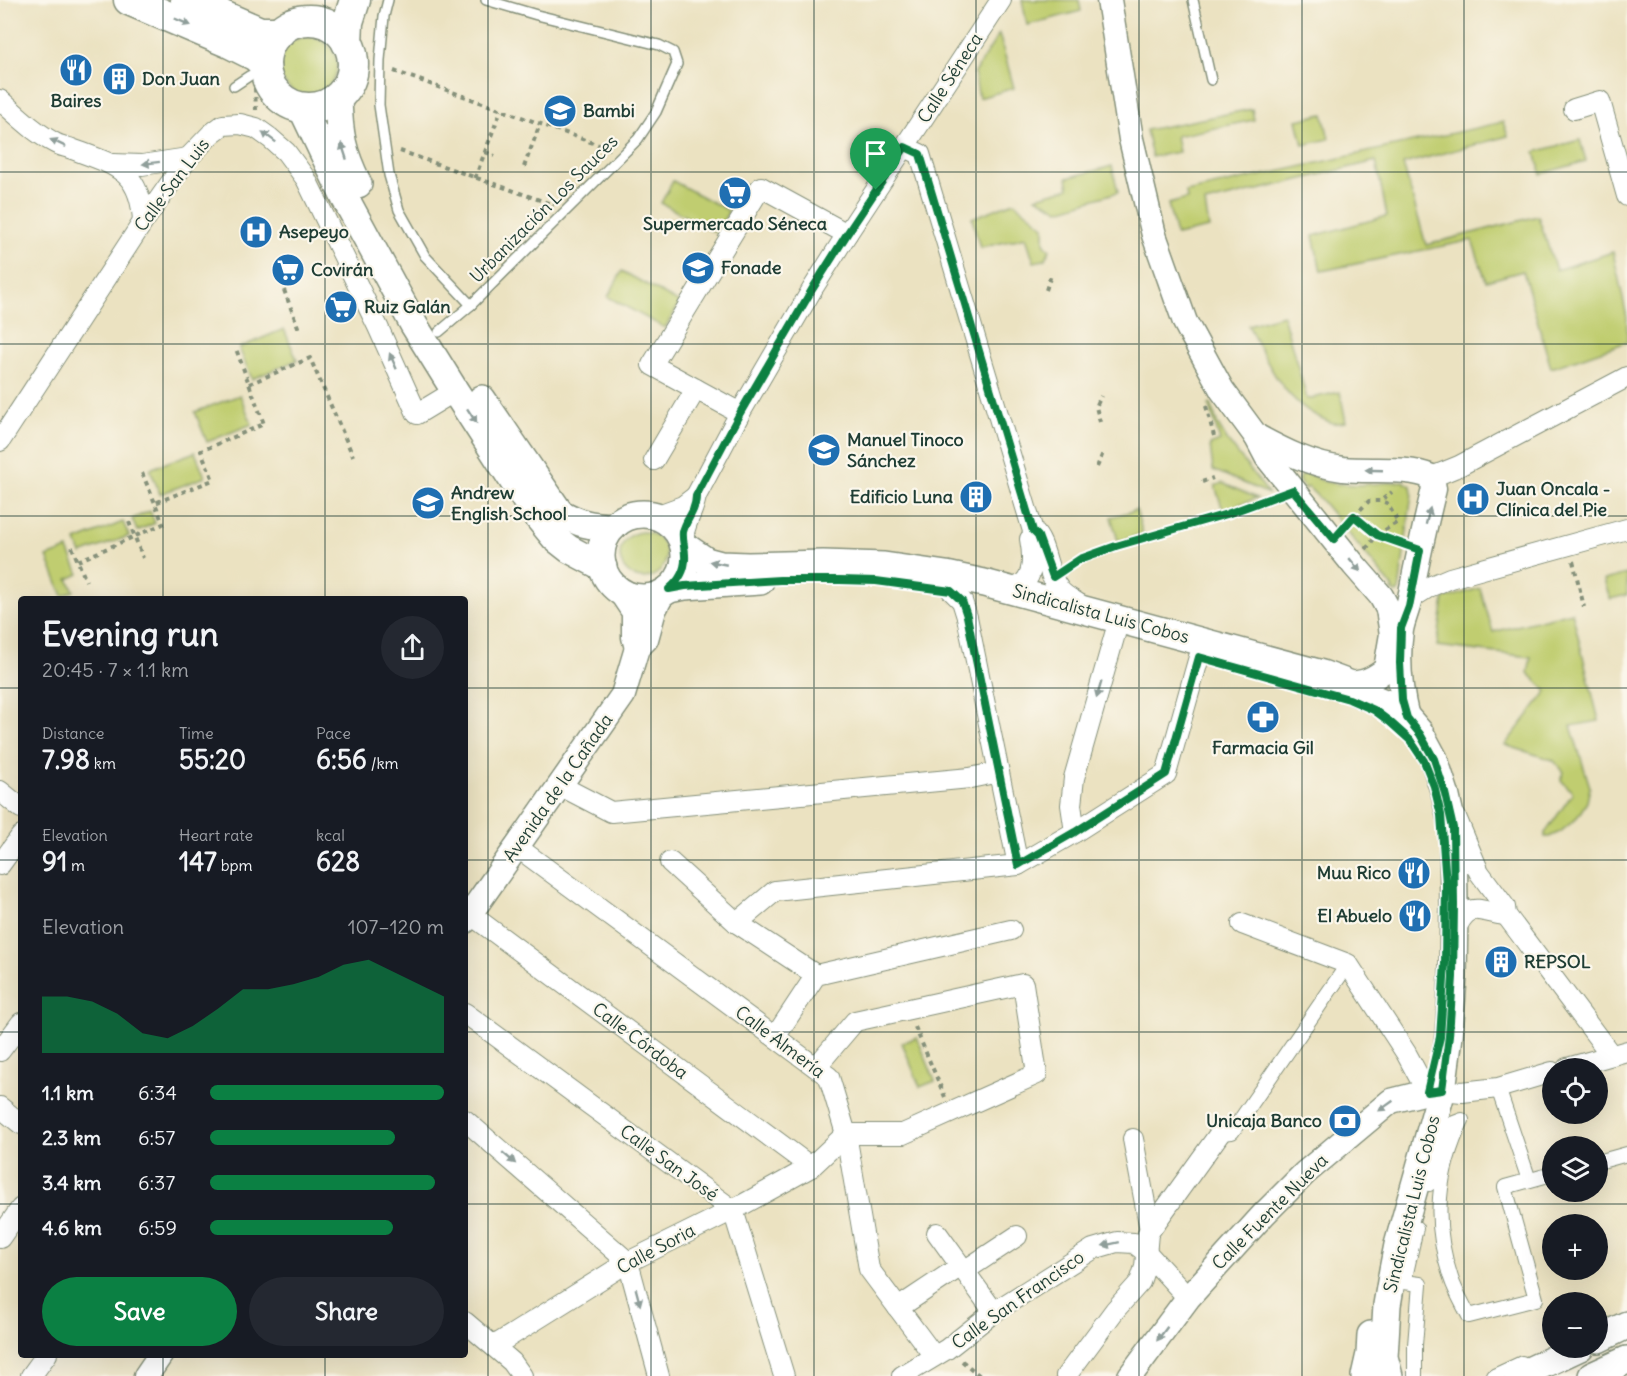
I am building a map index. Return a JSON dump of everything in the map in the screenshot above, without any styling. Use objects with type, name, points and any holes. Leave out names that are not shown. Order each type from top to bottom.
[{"type":"main road","points":[[129,0],[230,43],[256,56],[265,66]]},
{"type":"main road","points":[[186,0],[260,32],[280,32]]},
{"type":"main road","points":[[309,21],[322,13],[334,0]]},
{"type":"main road","points":[[347,43],[348,22],[355,0]]},
{"type":"main road","points":[[309,21],[325,24],[338,31],[347,43],[352,57],[352,72],[347,86],[338,98],[321,107],[302,108],[287,103],[275,93],[267,80],[265,66],[270,44],[280,32],[293,23],[309,21]]},
{"type":"main road","points":[[338,98],[339,129],[343,150],[351,170],[393,253],[470,381],[560,513],[577,522],[613,527]]},
{"type":"main road","points":[[302,108],[344,196],[414,325],[532,510],[555,538],[569,549],[603,567]]},
{"type":"main road","points":[[638,514],[652,515],[666,520],[676,530],[683,543],[686,556],[683,571],[675,584],[666,591],[648,598],[634,597],[620,591],[609,581],[603,567],[601,553],[605,538],[613,527],[625,518],[638,514]]},
{"type":"main road","name":"Sindicalista Luis Cobos","points":[[683,543],[706,561],[721,565],[884,566],[946,575],[1006,588],[1312,671],[1349,684],[1358,692],[1385,702],[1407,718],[1420,734],[1434,759],[1445,793],[1453,828],[1461,922],[1449,1036],[1398,1245],[1387,1305],[1384,1357],[1389,1376]]},
{"type":"main road","name":"Sindicalista Luis Cobos","points":[[666,591],[685,586],[780,580],[876,581],[951,591],[1349,699],[1374,710],[1410,740],[1424,761],[1434,786],[1441,815],[1446,884],[1445,964],[1440,1037],[1434,1091],[1391,1213],[1377,1269],[1370,1354],[1365,1376]]},
{"type":"main road","points":[[1608,1334],[1627,1325]]},
{"type":"main road","points":[[1518,1376],[1556,1358]]},
{"type":"main road","points":[[1592,1376],[1627,1360]]},
{"type":"street","name":"Calle Séneca","points":[[683,543],[685,524],[695,507],[696,496],[740,413],[847,234],[1001,0]]},
{"type":"street","points":[[1109,0],[1131,139],[1154,235],[1185,322],[1222,390],[1256,436],[1267,458],[1381,596],[1388,609],[1392,634],[1386,669],[1376,678],[1363,683],[1349,684]]},
{"type":"street","points":[[0,100],[24,122],[55,143],[113,164],[127,174],[137,188],[142,204],[143,222]]},
{"type":"street","points":[[1574,109],[1600,101],[1627,196]]},
{"type":"street","name":"Calle San Luis","points":[[0,441],[143,222],[188,159],[211,134],[223,125],[240,124],[256,128],[286,152],[306,179],[378,327],[417,414],[455,391]]},
{"type":"street","points":[[905,147],[920,154],[1033,531],[1038,536],[1060,591],[1089,610]]},
{"type":"street","points":[[113,164],[142,165],[188,159]]},
{"type":"street","points":[[740,413],[652,365],[761,187],[847,234]]},
{"type":"street","points":[[1256,436],[1314,463],[1344,469],[1419,472],[1432,477],[1459,466],[1627,377]]},
{"type":"street","points":[[654,460],[696,389]]},
{"type":"street","points":[[1293,490],[1293,477],[1296,471],[1307,463],[1314,463]]},
{"type":"street","points":[[1407,718],[1402,700],[1401,628],[1410,599],[1434,489],[1432,477]]},
{"type":"street","points":[[652,515],[683,506],[696,496]]},
{"type":"street","points":[[1381,596],[1395,602],[1410,599],[1450,578],[1627,530]]},
{"type":"street","points":[[1006,588],[1013,588],[1024,582],[1033,566],[1029,538],[1033,531]]},
{"type":"street","points":[[1418,555],[1421,567],[1427,573],[1434,577],[1450,578]]},
{"type":"street","name":"Avenida de la Cañada","points":[[620,591],[634,612],[634,637],[637,648]]},
{"type":"street","name":"Avenida de la Cañada","points":[[468,917],[623,695],[637,648],[646,639],[654,610],[666,591]]},
{"type":"street","points":[[951,591],[962,601],[967,616],[1018,865]]},
{"type":"street","points":[[1075,832],[1071,805],[1074,778],[1115,634]]},
{"type":"street","points":[[737,923],[775,891],[1018,865],[1166,774],[1199,657]]},
{"type":"street","points":[[559,785],[611,812],[970,778],[999,772]]},
{"type":"street","points":[[0,791],[18,806]]},
{"type":"street","points":[[1445,793],[1479,872],[1505,907],[1506,915],[1619,1053],[1602,1058]]},
{"type":"street","points":[[0,865],[18,840]]},
{"type":"street","name":"Calle Almería","points":[[517,847],[829,1077],[846,1134],[869,1269],[934,1356]]},
{"type":"street","points":[[670,862],[737,923],[816,975]]},
{"type":"street","points":[[1461,922],[1475,901],[1480,884],[1479,872]]},
{"type":"street","points":[[1461,922],[1479,909],[1496,915],[1506,915]]},
{"type":"street","name":"Calle Córdoba","points":[[468,919],[811,1167]]},
{"type":"street","points":[[1242,924],[1348,964],[1406,1053],[1434,1091],[1462,1092],[1498,1088],[1542,1075]]},
{"type":"street","points":[[775,1037],[816,975],[1011,930]]},
{"type":"street","points":[[1066,1376],[1115,1310],[1140,1282],[1145,1267],[1150,1230],[1220,1133],[1232,1132],[1348,964]]},
{"type":"street","points":[[816,1067],[855,1021],[1023,984],[1037,1074],[903,1134],[846,1134]]},
{"type":"street","name":"Calle San José","points":[[468,1015],[733,1210],[784,1376]]},
{"type":"street","points":[[0,1051],[18,1027]]},
{"type":"street","points":[[1498,1088],[1529,1180]]},
{"type":"street","name":"Calle Fuente Nueva","points":[[1130,1376],[1188,1298],[1264,1214],[1305,1173],[1391,1101],[1434,1091]]},
{"type":"street","points":[[0,1107],[18,1122]]},
{"type":"street","points":[[1415,1376],[1414,1345],[1420,1284],[1404,1281],[1416,1229],[1442,1140],[1449,1125],[1462,1120],[1453,1139],[1441,1180],[1438,1207],[1441,1242],[1451,1280],[1469,1316],[1536,1299],[1505,1187],[1542,1177]]},
{"type":"street","points":[[468,1122],[628,1262],[659,1376]]},
{"type":"street","name":"Calle Soria","points":[[494,1346],[628,1262],[733,1210],[811,1167],[846,1134]]},
{"type":"street","points":[[1133,1139],[1150,1230]]},
{"type":"street","points":[[1608,1159],[1627,1154]]},
{"type":"street","points":[[0,1239],[18,1212]]},
{"type":"street","points":[[937,1233],[994,1312]]},
{"type":"street","points":[[898,1308],[1017,1236]]},
{"type":"street","name":"Calle San Francisco","points":[[902,1376],[947,1349],[994,1312],[1093,1249],[1117,1242],[1134,1243],[1147,1253],[1188,1298]]},
{"type":"street","points":[[1608,1323],[1627,1314]]},
{"type":"street","points":[[468,1324],[512,1362],[522,1376]]},
{"type":"street","points":[[1494,1376],[1542,1354]]},
{"type":"street","points":[[32,1376],[44,1358]]},
{"type":"street","points":[[146,1376],[158,1358]]},
{"type":"lane","name":"Urbanización Los Sauces","points":[[388,0],[384,16],[379,105],[389,175],[399,210],[425,256],[471,304]]},
{"type":"lane","name":"Urbanización Los Sauces","points":[[439,332],[471,304],[638,139],[656,112],[677,64],[673,52],[659,45],[486,0]]},
{"type":"lane","points":[[1193,0],[1211,80]]},
{"type":"lane","points":[[234,86],[265,66]]},
{"type":"path","points":[[380,65],[624,153]]},
{"type":"path","points":[[475,178],[501,110]]},
{"type":"path","points":[[525,167],[540,124]]},
{"type":"path","points":[[385,146],[567,209]]},
{"type":"path","points":[[485,152],[495,156]]},
{"type":"path","points":[[1046,290],[1051,275]]},
{"type":"path","points":[[284,290],[300,332]]},
{"type":"path","points":[[155,503],[213,480],[201,451],[264,424],[236,349]]},
{"type":"path","points":[[249,384],[310,358],[353,456]]},
{"type":"path","points":[[1100,422],[1096,407],[1101,396]]},
{"type":"path","points":[[1206,406],[1214,436]]},
{"type":"path","points":[[1097,467],[1104,453]]},
{"type":"path","points":[[78,561],[163,524],[142,473]]},
{"type":"path","points":[[1202,482],[1214,478]]},
{"type":"path","points":[[1053,577],[1080,559],[1116,546],[1227,514],[1293,490]]},
{"type":"path","points":[[1377,535],[1398,522],[1387,503],[1380,501]]},
{"type":"path","points":[[1334,539],[1354,516],[1377,535],[1418,555]]},
{"type":"path","points":[[129,522],[143,558]]},
{"type":"path","points":[[1569,545],[1584,607]]},
{"type":"path","points":[[72,547],[86,580]]},
{"type":"path","points":[[908,1010],[951,1113]]},
{"type":"green space","points":[[1022,0],[1079,0],[1081,11],[1027,25]]},
{"type":"green space","points":[[999,34],[1014,88],[979,98],[974,73]]},
{"type":"green space","points":[[302,37],[314,37],[329,45],[337,60],[337,72],[329,87],[314,95],[302,95],[287,87],[279,72],[279,60],[287,45]]},
{"type":"green space","points":[[1252,109],[1254,120],[1176,136],[1179,152],[1152,157],[1146,130]]},
{"type":"green space","points":[[1323,114],[1329,139],[1303,145],[1297,120]]},
{"type":"green space","points":[[1503,122],[1508,136],[1403,164],[1426,245],[1538,216],[1556,270],[1613,252],[1627,317],[1627,342],[1551,368],[1523,271],[1486,281],[1472,240],[1321,271],[1313,236],[1387,216],[1376,161],[1205,203],[1209,228],[1176,235],[1168,204],[1187,199],[1186,192]]},
{"type":"green space","points":[[1580,140],[1586,161],[1541,174],[1535,152]]},
{"type":"green space","points":[[1112,166],[1118,192],[1059,210],[1036,197],[1069,188],[1067,178]]},
{"type":"green space","points":[[673,181],[729,211],[716,233],[661,203]]},
{"type":"green space","points":[[1014,202],[1044,226],[1044,243],[1050,250],[1044,260],[1034,262],[1026,237],[980,248],[972,218]]},
{"type":"green space","points":[[622,271],[680,303],[665,328],[608,297]]},
{"type":"green space","points":[[1283,315],[1307,399],[1340,392],[1346,422],[1332,423],[1309,411],[1287,391],[1270,366],[1248,325]]},
{"type":"green space","points":[[284,329],[297,360],[252,379],[239,348]]},
{"type":"green space","points":[[240,395],[252,424],[207,442],[195,412]]},
{"type":"green space","points":[[1211,404],[1218,425],[1227,440],[1269,494],[1213,470],[1210,445],[1220,441],[1209,405]]},
{"type":"green space","points":[[195,452],[205,477],[160,494],[150,469]]},
{"type":"green space","points":[[1304,473],[1335,484],[1403,481],[1411,486],[1412,493],[1397,593],[1392,591],[1394,589],[1321,500],[1308,487],[1305,489],[1298,480]]},
{"type":"green space","points":[[1222,483],[1257,498],[1223,510],[1215,486]]},
{"type":"green space","points":[[1136,510],[1143,534],[1118,541],[1111,517]]},
{"type":"green space","points":[[150,511],[155,523],[137,531],[132,519]]},
{"type":"green space","points":[[123,522],[129,536],[81,554],[76,541]]},
{"type":"green space","points":[[643,532],[659,539],[666,555],[659,571],[643,578],[627,571],[620,555],[627,539]]},
{"type":"green space","points":[[68,549],[79,574],[68,579],[74,591],[63,596],[47,557]]},
{"type":"green space","points":[[1627,574],[1627,595],[1610,599],[1604,580]]},
{"type":"green space","points":[[1480,588],[1493,632],[1572,612],[1599,721],[1571,726],[1590,787],[1587,802],[1576,819],[1560,832],[1549,837],[1545,837],[1545,833],[1573,793],[1561,780],[1564,772],[1553,760],[1505,745],[1547,691],[1528,673],[1531,657],[1437,646],[1444,599]]},
{"type":"green space","points":[[917,1037],[935,1081],[920,1087],[902,1043]]},
{"type":"place","name":"Baires","points":[[76,70]]},
{"type":"place","name":"Don Juan","points":[[119,79]]},
{"type":"place","name":"Bambi","points":[[560,111]]},
{"type":"place","name":"Supermercado Séneca","points":[[735,193]]},
{"type":"place","name":"Asepeyo","points":[[256,232]]},
{"type":"place","name":"Fonade","points":[[698,268]]},
{"type":"place","name":"Covirán","points":[[288,270]]},
{"type":"place","name":"Ruiz Galán","points":[[341,307]]},
{"type":"place","name":"Manuel Tinoco Sánchez","points":[[824,450]]},
{"type":"place","name":"Edificio Luna","points":[[976,497]]},
{"type":"place","name":"Juan Oncala - Clínica del Pie","points":[[1473,499]]},
{"type":"place","name":"Andrew English School","points":[[428,503]]},
{"type":"place","name":"Farmacia Gil","points":[[1263,717]]},
{"type":"place","name":"Muu Rico","points":[[1414,873]]},
{"type":"place","name":"El Abuelo","points":[[1415,916]]},
{"type":"place","name":"REPSOL","points":[[1501,962]]},
{"type":"place","name":"Unicaja Banco","points":[[1345,1121]]},
{"type":"route","points":[[905,147],[920,154],[1033,531],[1038,536],[1053,577],[1080,559],[1116,546],[1227,514],[1293,490],[1334,539],[1354,516],[1377,535],[1420,550],[1409,607],[1401,628],[1400,663],[1402,700],[1407,718],[1420,734],[1434,759],[1453,828],[1453,977],[1442,1090],[1427,1092],[1440,1037],[1445,964],[1446,884],[1441,815],[1434,786],[1424,761],[1410,740],[1374,710],[1349,699],[1199,657],[1166,774],[1018,865],[967,616],[962,601],[951,591],[876,581],[840,580],[780,580],[669,589],[683,571],[686,556],[683,532],[695,507],[696,496],[740,413],[813,288],[876,190],[905,147]]}]
